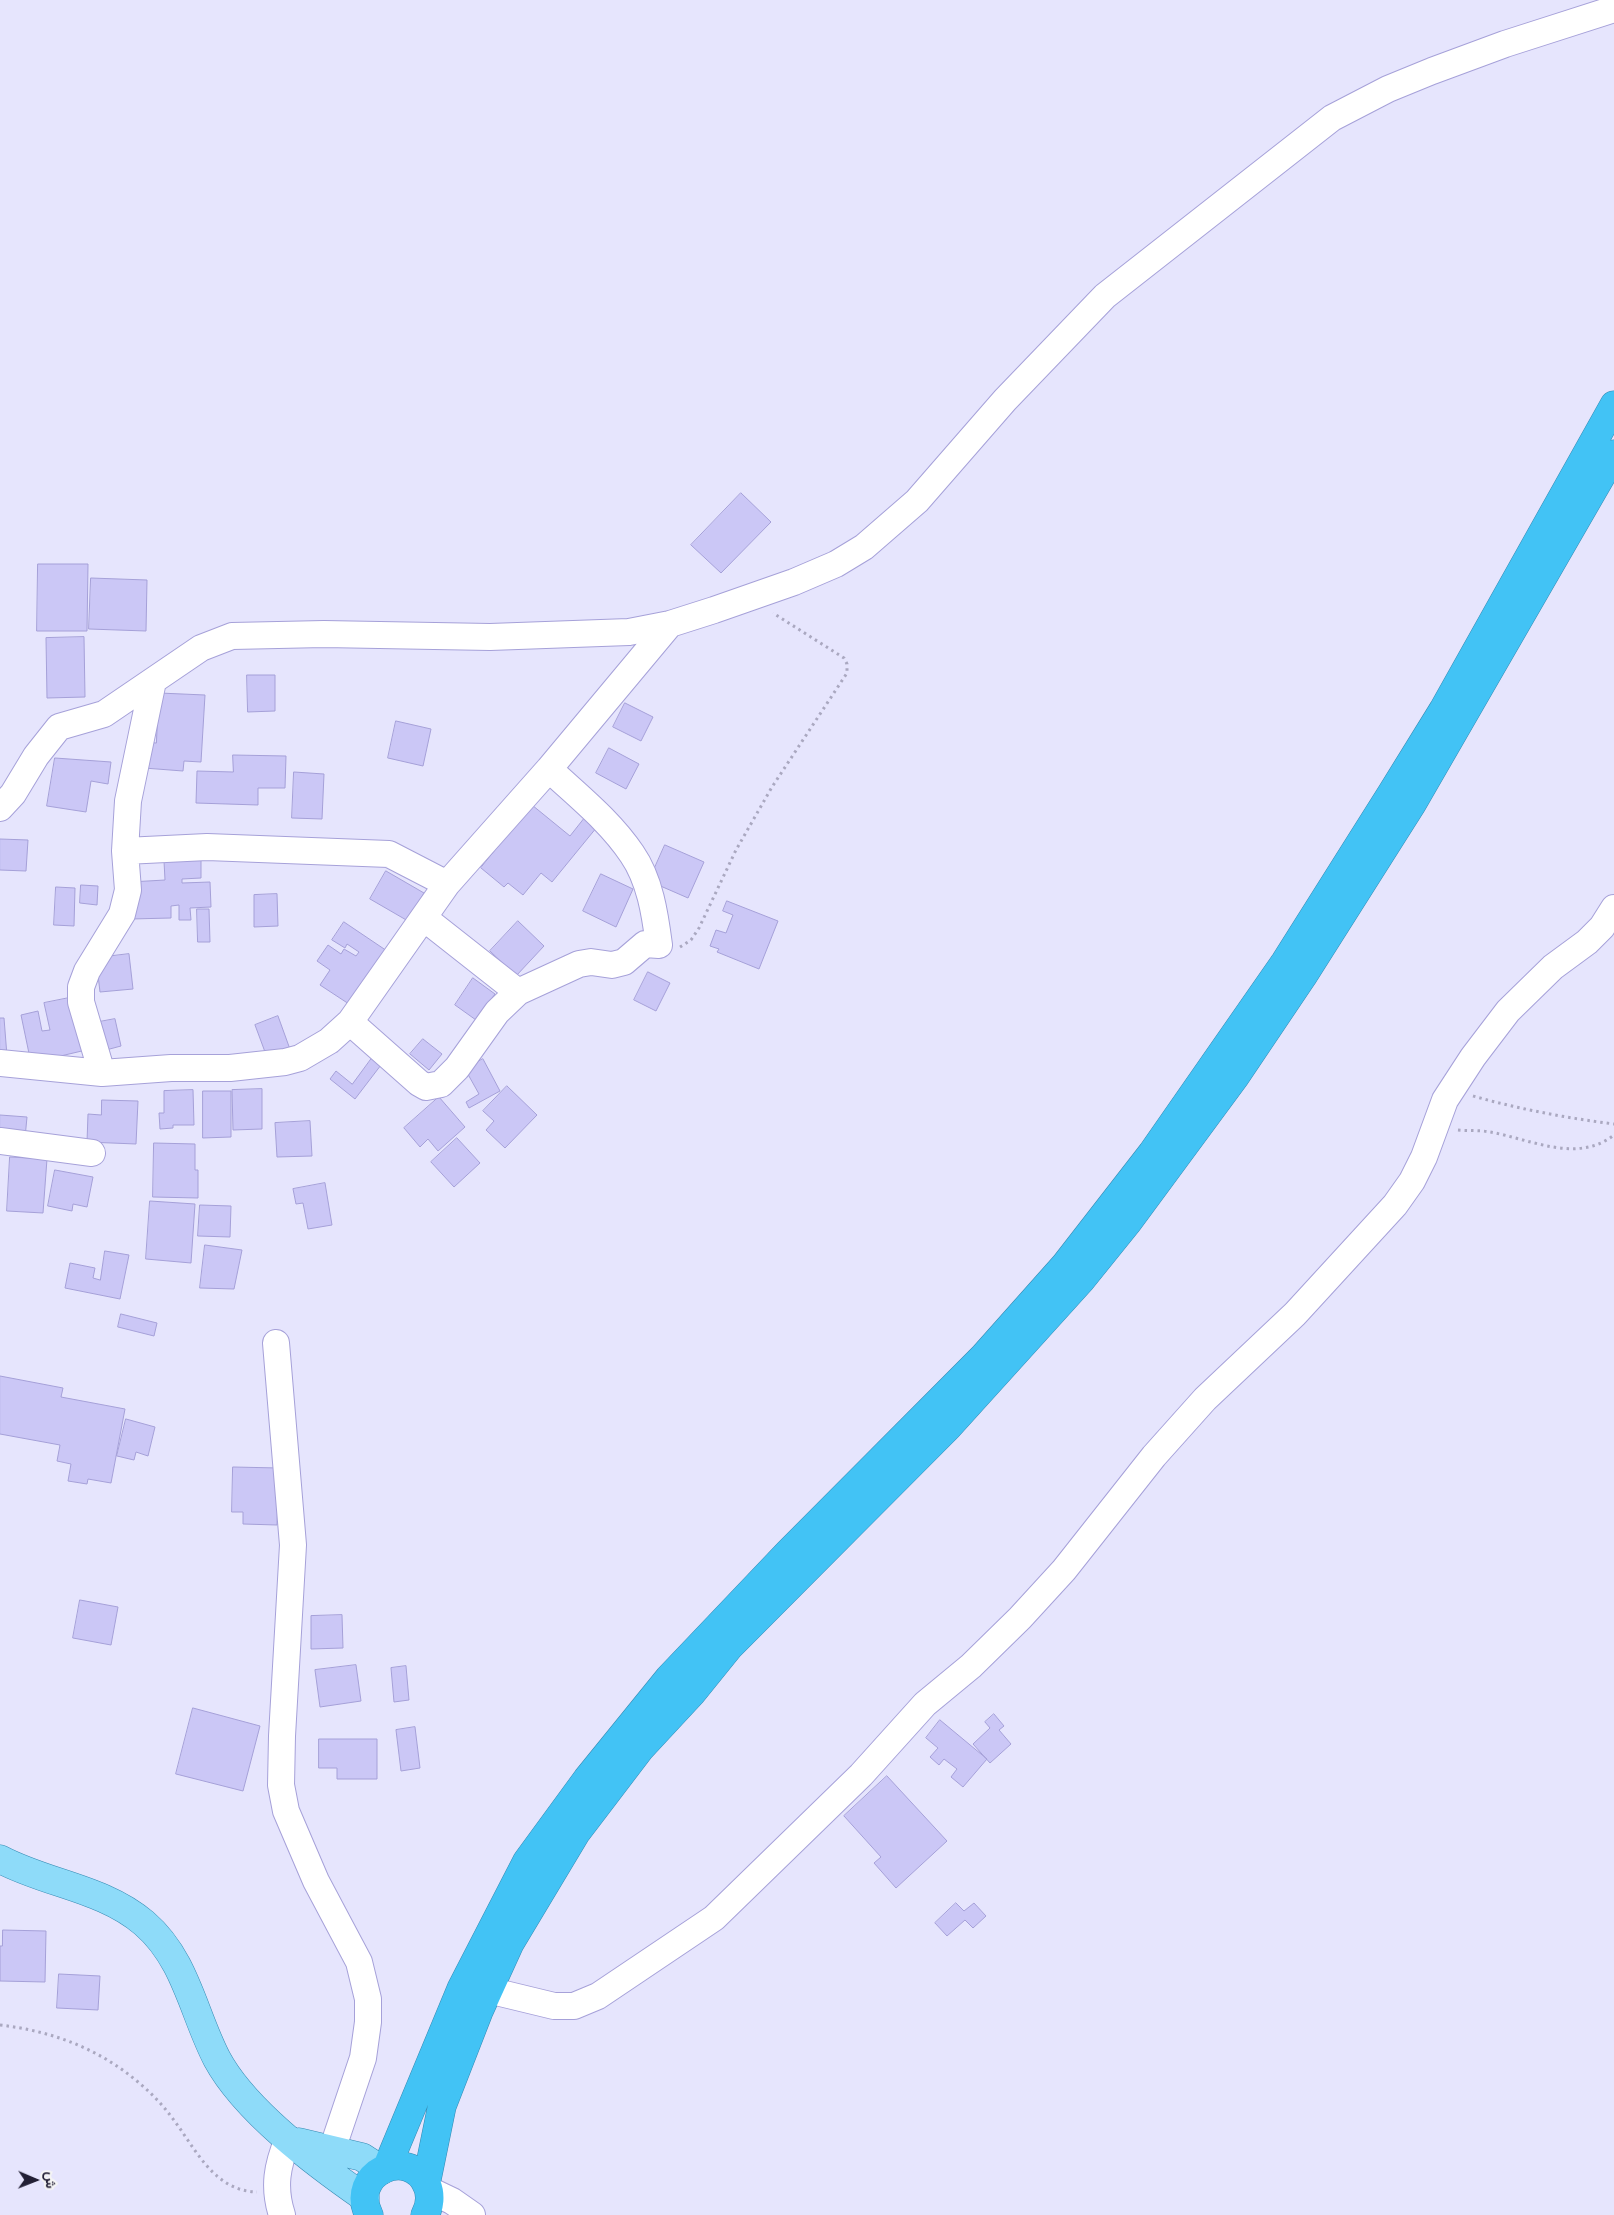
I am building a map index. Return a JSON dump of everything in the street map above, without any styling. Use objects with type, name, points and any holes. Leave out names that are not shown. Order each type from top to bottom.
[{"type":"highway","points":[[367,2206],[370,2182],[385,2169],[470,1969],[527,1861],[587,1779],[669,1678],[788,1553],[984,1356],[1064,1265],[1142,1167],[1217,1063],[1285,962],[1391,794],[1443,710],[1614,405]]},
{"type":"highway","points":[[427,2196],[442,2106],[488,1990],[514,1936],[562,1854],[640,1749],[692,1693],[730,1646],[948,1426],[1082,1278],[1134,1214],[1213,1107],[1303,976],[1412,804],[1614,454]]},
{"type":"highway","points":[[385,2169],[407,2167],[418,2173],[427,2196]]},
{"type":"main road","points":[[0,1859],[122,1907],[150,1929],[175,1959],[208,2038],[227,2075],[288,2140],[367,2206]]},
{"type":"main road","points":[[288,2140],[362,2156],[385,2169]]},
{"type":"street","points":[[0,808],[13,794],[36,756],[59,727],[104,714],[201,648],[232,636],[314,634],[490,637],[630,632],[670,624],[749,598],[836,564],[864,547],[917,501],[1006,400],[1105,296],[1332,118],[1388,89],[1432,71],[1505,44],[1614,9]]},
{"type":"street","points":[[0,1064],[102,1073],[170,1068],[230,1068],[285,1062],[300,1058],[329,1041],[350,1022],[447,884],[549,769],[670,624]]},
{"type":"street","points":[[102,1073],[81,1002],[81,987],[87,971],[122,914],[128,890],[125,850],[128,802],[153,681]]},
{"type":"street","points":[[350,1022],[419,1083],[426,1086],[434,1086],[441,1084],[457,1068],[497,1012],[518,992],[579,964],[591,962],[618,964],[635,954],[645,944],[659,945],[654,908],[633,854],[606,821],[549,769]]},
{"type":"street","points":[[125,850],[206,848],[389,854],[447,884]]},
{"type":"street","points":[[488,1990],[554,2006],[574,2006],[598,1996],[714,1918],[855,1782],[925,1704],[971,1666],[1064,1570],[1154,1456],[1205,1399],[1295,1314],[1395,1205],[1412,1181],[1424,1157],[1433,1127],[1451,1090],[1508,1011],[1553,967],[1587,942],[1602,926],[1614,908]]},
{"type":"street","points":[[424,918],[518,992]]},
{"type":"street","points":[[0,1141],[92,1153]]},
{"type":"street","points":[[276,1343],[293,1545],[281,1785],[286,1811],[316,1882],[359,1962],[368,1999],[368,2022],[363,2058],[332,2150]]},
{"type":"street","points":[[278,2203],[278,2165],[288,2140]]},
{"type":"street","points":[[427,2196],[452,2201],[472,2215]]},
{"type":"path","points":[[659,945],[679,948],[696,934],[740,842],[772,787],[847,673],[847,664],[844,658],[749,598]]},
{"type":"path","points":[[1451,1090],[1510,1106],[1571,1119],[1614,1124]]},
{"type":"path","points":[[1433,1127],[1488,1132],[1553,1147],[1574,1149],[1592,1148],[1614,1136]]},
{"type":"path","points":[[0,2025],[47,2033],[107,2059],[154,2097],[170,2114],[206,2165],[222,2181],[242,2190],[264,2192],[278,2203]]},
{"type":"building","points":[[741,493],[771,522],[721,573],[691,545]]},
{"type":"building","points":[[38,564],[88,564],[87,631],[37,631]]},
{"type":"building","points":[[91,578],[147,580],[146,631],[89,629]]},
{"type":"building","points":[[84,637],[85,697],[47,698],[46,638]]},
{"type":"building","points":[[247,675],[275,675],[275,711],[248,712]]},
{"type":"building","points":[[159,693],[205,695],[201,762],[184,761],[183,771],[144,768],[146,742],[156,743]]},
{"type":"building","points":[[625,703],[653,717],[641,741],[613,727]]},
{"type":"building","points":[[396,721],[431,729],[423,766],[388,758]]},
{"type":"building","points":[[609,748],[639,764],[626,789],[596,773]]},
{"type":"building","points":[[233,755],[286,756],[285,788],[258,788],[258,805],[196,803],[197,771],[233,772]]},
{"type":"building","points":[[55,758],[111,762],[108,784],[91,781],[86,812],[47,806]]},
{"type":"building","points":[[294,772],[324,774],[322,819],[292,818]]},
{"type":"building","points":[[532,805],[570,836],[585,817],[597,827],[552,882],[541,873],[523,895],[508,883],[504,887],[481,868]]},
{"type":"building","points":[[0,839],[28,840],[26,871],[0,870]]},
{"type":"building","points":[[665,845],[704,862],[688,898],[649,881]]},
{"type":"building","points":[[201,859],[201,878],[182,879],[182,883],[210,882],[211,907],[190,908],[191,920],[179,920],[179,905],[171,906],[171,918],[131,919],[130,882],[165,880],[164,861]]},
{"type":"building","points":[[386,871],[424,893],[408,921],[370,899]]},
{"type":"building","points":[[601,874],[633,889],[616,927],[583,911]]},
{"type":"building","points":[[81,885],[98,886],[97,905],[80,903]]},
{"type":"building","points":[[56,887],[75,888],[74,926],[54,925]]},
{"type":"building","points":[[277,894],[278,926],[254,927],[254,895]]},
{"type":"building","points":[[727,901],[778,921],[759,969],[717,952],[719,949],[710,946],[716,930],[726,933],[733,915],[723,911]]},
{"type":"building","points":[[197,909],[209,909],[210,942],[198,942]]},
{"type":"building","points":[[518,921],[544,946],[516,976],[490,951]]},
{"type":"building","points":[[344,922],[393,955],[352,1006],[320,985],[330,970],[317,961],[328,945],[341,954],[344,949],[356,956],[359,952],[347,944],[345,948],[332,940]]},
{"type":"building","points":[[129,954],[133,989],[100,992],[96,958]]},
{"type":"building","points":[[648,972],[670,983],[656,1011],[634,1000]]},
{"type":"building","points":[[473,978],[495,994],[476,1020],[455,1005]]},
{"type":"building","points":[[74,997],[86,1050],[31,1063],[21,1015],[38,1011],[42,1031],[50,1030],[44,1003]]},
{"type":"building","points":[[278,1016],[291,1052],[268,1060],[255,1025]]},
{"type":"building","points":[[0,1018],[4,1018],[7,1056],[0,1056]]},
{"type":"building","points":[[115,1019],[121,1046],[106,1050],[99,1022]]},
{"type":"building","points":[[423,1039],[442,1054],[429,1070],[410,1054]]},
{"type":"building","points":[[372,1058],[381,1065],[355,1099],[330,1079],[336,1071],[352,1084]]},
{"type":"building","points":[[483,1059],[500,1091],[469,1108],[466,1102],[479,1094],[465,1069]]},
{"type":"building","points":[[507,1086],[537,1115],[505,1148],[486,1130],[494,1121],[483,1111]]},
{"type":"building","points":[[262,1089],[262,1129],[233,1130],[232,1090]]},
{"type":"building","points":[[193,1090],[194,1125],[173,1125],[173,1128],[160,1129],[159,1113],[164,1113],[164,1091]]},
{"type":"building","points":[[203,1091],[231,1091],[231,1137],[203,1138]]},
{"type":"building","points":[[439,1097],[465,1127],[438,1151],[428,1139],[420,1147],[404,1128]]},
{"type":"building","points":[[102,1100],[138,1101],[136,1144],[87,1142],[88,1114],[101,1115]]},
{"type":"building","points":[[0,1115],[27,1117],[25,1138],[0,1137]]},
{"type":"building","points":[[310,1121],[312,1156],[277,1157],[275,1123]]},
{"type":"building","points":[[457,1138],[480,1163],[454,1187],[431,1162]]},
{"type":"building","points":[[154,1143],[195,1144],[195,1170],[198,1170],[198,1198],[153,1197]]},
{"type":"building","points":[[10,1157],[47,1159],[43,1213],[7,1211]]},
{"type":"building","points":[[55,1170],[93,1177],[87,1207],[73,1204],[72,1211],[48,1206]]},
{"type":"building","points":[[325,1183],[332,1225],[308,1229],[303,1203],[296,1204],[293,1189]]},
{"type":"building","points":[[150,1201],[195,1204],[191,1263],[146,1259]]},
{"type":"building","points":[[200,1205],[231,1206],[230,1237],[198,1236]]},
{"type":"building","points":[[205,1245],[242,1250],[234,1289],[200,1288]]},
{"type":"building","points":[[105,1251],[129,1255],[120,1299],[65,1288],[70,1263],[95,1268],[93,1278],[100,1280]]},
{"type":"building","points":[[121,1314],[157,1323],[154,1336],[118,1327]]},
{"type":"building","points":[[0,1376],[63,1388],[61,1397],[125,1409],[111,1483],[88,1479],[87,1484],[68,1481],[71,1464],[57,1461],[60,1445],[0,1434]]},
{"type":"building","points":[[126,1419],[155,1427],[148,1456],[136,1452],[134,1460],[117,1456]]},
{"type":"building","points":[[233,1467],[279,1468],[277,1525],[243,1524],[243,1512],[232,1512]]},
{"type":"building","points":[[80,1600],[118,1607],[111,1645],[73,1638]]},
{"type":"building","points":[[342,1615],[343,1648],[311,1649],[311,1616]]},
{"type":"building","points":[[356,1665],[361,1701],[320,1707],[315,1670]]},
{"type":"building","points":[[406,1666],[409,1700],[394,1702],[391,1668]]},
{"type":"building","points":[[193,1708],[260,1726],[243,1791],[176,1774]]},
{"type":"building","points":[[994,1714],[1004,1726],[999,1730],[1011,1744],[990,1763],[973,1744],[990,1728],[985,1722]]},
{"type":"building","points":[[940,1720],[987,1759],[963,1787],[951,1777],[957,1769],[944,1759],[939,1765],[930,1757],[938,1748],[926,1738]]},
{"type":"building","points":[[415,1727],[420,1768],[401,1771],[396,1730]]},
{"type":"building","points":[[319,1739],[377,1739],[377,1779],[337,1779],[337,1768],[319,1768]]},
{"type":"building","points":[[887,1776],[947,1841],[896,1888],[874,1863],[881,1857],[844,1816]]},
{"type":"building","points":[[956,1903],[964,1911],[974,1903],[986,1916],[973,1928],[965,1920],[947,1936],[935,1923]]},
{"type":"building","points":[[3,1930],[46,1931],[45,1982],[0,1981],[0,1946],[2,1946]]},
{"type":"building","points":[[59,1974],[100,1976],[98,2010],[57,2008]]}]
